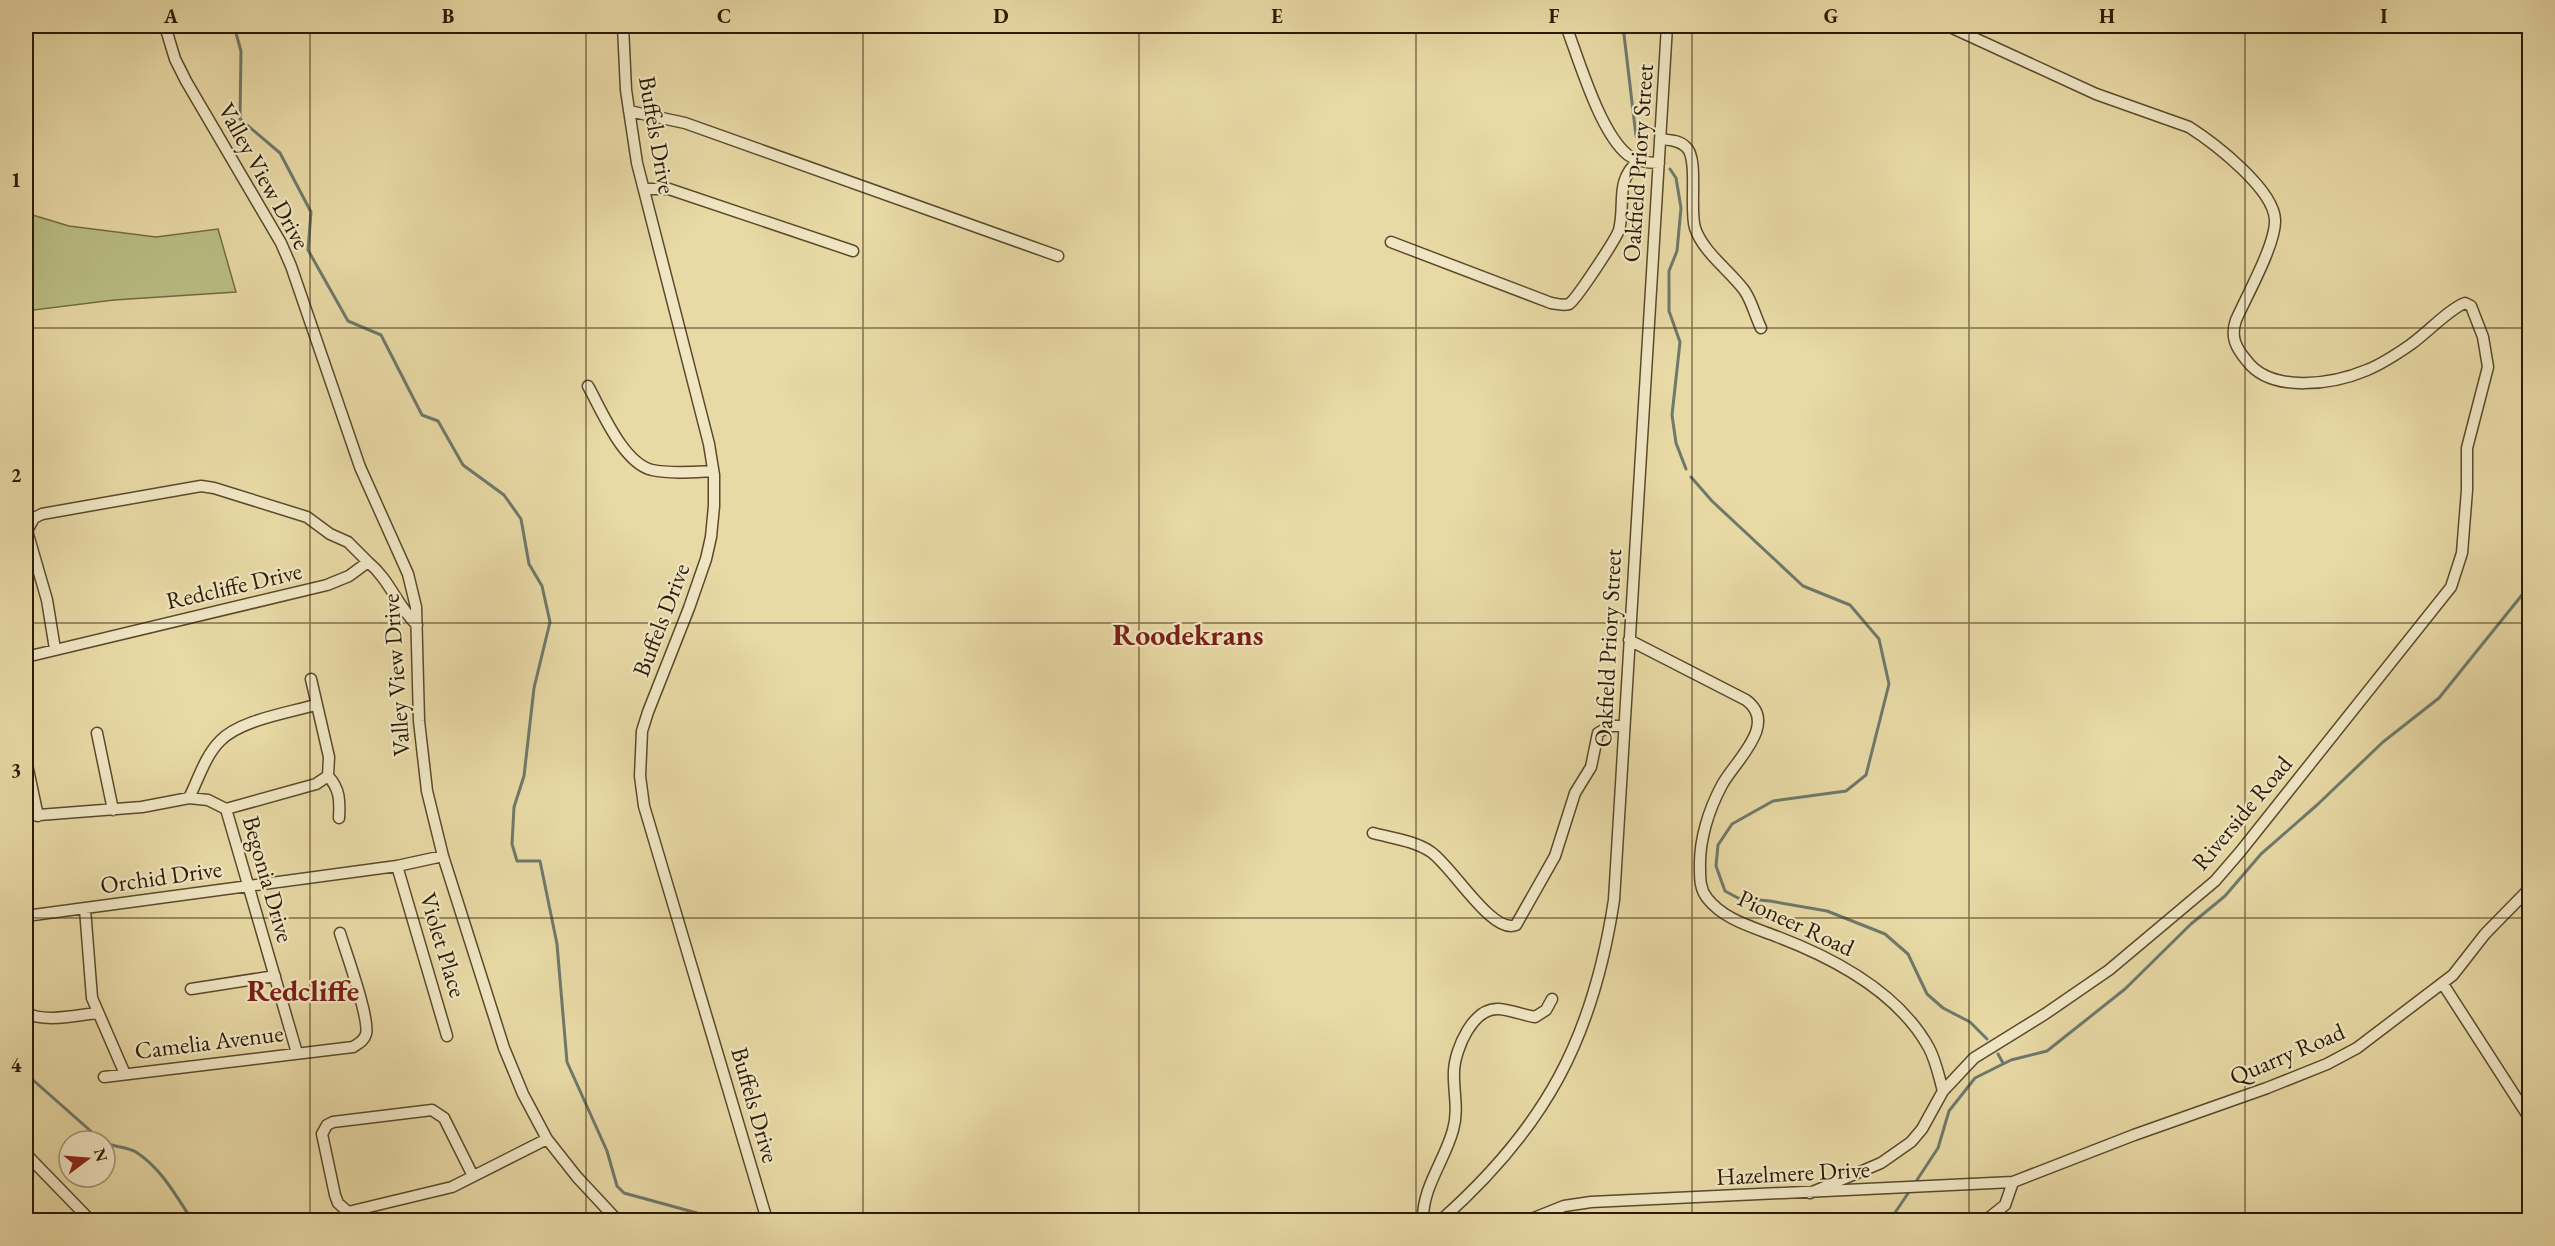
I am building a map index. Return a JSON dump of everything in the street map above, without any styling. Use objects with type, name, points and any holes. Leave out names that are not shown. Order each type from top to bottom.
[{"type":"street","name":"Valley View Drive","points":[[165,26],[175,58],[186,81],[273,228],[291,266],[356,457],[408,573],[413,590],[417,625],[422,762],[443,855],[504,1048],[523,1094],[547,1139],[577,1178],[618,1221]]},
{"type":"street","name":"Buffels Drive","points":[[623,26],[628,111],[644,189],[693,378],[713,471],[714,506],[706,559],[648,712],[640,752],[640,776],[644,806],[767,1221]]},
{"type":"street","points":[[1566,26],[1606,126],[1618,144],[1629,155],[1639,160],[1659,163]]},
{"type":"street","name":"Oakfield Priory Street","points":[[1441,1221],[1479,1187],[1521,1136],[1559,1079],[1581,1033],[1597,985],[1608,941],[1614,900],[1667,26]]},
{"type":"street","name":"Riverside Road","points":[[1810,1193],[1881,1163],[1904,1148],[1922,1129],[1942,1091],[1974,1058],[2045,1014],[2109,970],[2215,881],[2451,587],[2462,553],[2467,490],[2467,448],[2488,367],[2483,337],[2468,303],[2462,303],[2411,344],[2370,369],[2356,374],[2301,384],[2275,380],[2261,374],[2250,366],[2238,351],[2233,332],[2274,231],[2273,209],[2261,187],[2202,135],[2189,127],[2096,94],[1948,26]]},
{"type":"street","points":[[628,111],[685,123],[1058,256]]},
{"type":"street","points":[[1660,139],[1677,141],[1689,149],[1692,158],[1692,206],[1696,231],[1746,292],[1761,328]]},
{"type":"street","points":[[1390,242],[1551,303],[1567,304],[1574,300],[1582,289],[1618,232],[1625,174],[1639,160]]},
{"type":"street","points":[[644,189],[669,189],[853,251]]},
{"type":"street","points":[[588,386],[624,448],[642,466],[663,471],[713,471]]},
{"type":"street","points":[[55,649],[47,600],[29,544],[27,522],[42,514],[201,486],[307,517],[330,534],[348,542],[384,577],[406,615],[417,625]]},
{"type":"street","name":"Redcliffe Drive","points":[[26,657],[327,585],[349,576],[368,562]]},
{"type":"street","name":"Pioneer Road","points":[[1629,640],[1746,700],[1754,705],[1757,712],[1757,729],[1752,743],[1722,785],[1704,833],[1700,858],[1700,881],[1706,897],[1717,909],[1732,919],[1819,953],[1859,977],[1906,1017],[1922,1036],[1930,1050],[1942,1091]]},
{"type":"street","points":[[310,679],[329,757],[328,776],[334,782],[339,794],[339,818]]},
{"type":"street","points":[[189,798],[210,753],[229,733],[241,727],[315,705]]},
{"type":"street","points":[[1373,833],[1430,851],[1454,872],[1481,907],[1496,922],[1504,927],[1516,925],[1555,856],[1575,793],[1591,767],[1598,733],[1610,726],[1624,726]]},
{"type":"street","points":[[97,733],[114,810]]},
{"type":"street","points":[[26,760],[38,816]]},
{"type":"street","points":[[226,809],[316,784],[328,776]]},
{"type":"street","name":"Begonia Drive","points":[[26,816],[114,810],[189,798],[208,800],[226,809],[297,1053]]},
{"type":"street","name":"Orchid Drive","points":[[26,916],[398,866],[443,855]]},
{"type":"street","name":"Violet Place","points":[[398,866],[447,1036]]},
{"type":"street","name":"Quarry Road","points":[[2013,1182],[2134,1135],[2267,1088],[2327,1064],[2357,1048],[2461,968],[2485,934],[2529,888]]},
{"type":"street","name":"Camelia Avenue","points":[[85,909],[90,986],[98,1012],[125,1074]]},
{"type":"street","name":"Camelia Avenue","points":[[104,1077],[353,1047],[362,1041],[366,1032],[365,1017],[340,933]]},
{"type":"street","points":[[191,988],[275,976]]},
{"type":"street","points":[[2443,984],[2529,1119]]},
{"type":"street","points":[[1423,1221],[1427,1195],[1443,1161],[1457,1117],[1454,1070],[1457,1054],[1468,1031],[1474,1021],[1488,1011],[1498,1009],[1535,1017],[1546,1010],[1552,999]]},
{"type":"street","points":[[26,1012],[34,1017],[46,1018],[98,1012]]},
{"type":"street","points":[[474,1176],[444,1118],[432,1110],[333,1122],[327,1125],[322,1134],[335,1195],[338,1203],[348,1212],[441,1191],[474,1176],[547,1139]]},
{"type":"street","points":[[26,1154],[90,1221]]},
{"type":"street","points":[[1986,1221],[2005,1205],[2013,1182]]},
{"type":"street","name":"Hazelmere Drive","points":[[1529,1221],[1564,1206],[1591,1202],[2013,1182]]},
{"type":"green space","points":[[26,213],[69,226],[156,237],[218,229],[236,292],[114,300],[26,311]]},
{"type":"waterway","points":[[234,26],[241,51],[240,119],[280,153],[311,212],[308,250],[348,321],[381,335],[422,415],[438,421],[463,465],[504,495],[521,519],[529,564],[542,586],[550,622],[534,688],[524,776],[514,807],[512,844],[517,861],[540,861],[557,944],[567,1062],[607,1151],[617,1186],[624,1193],[697,1213],[699,1220]]},
{"type":"waterway","points":[[1623,26],[1636,136],[1642,142]]},
{"type":"waterway","points":[[1670,169],[1676,178],[1681,208],[1677,251],[1669,271],[1669,311],[1680,342],[1672,415],[1676,443],[1686,469]]},
{"type":"waterway","points":[[1691,477],[1712,501],[1803,586],[1850,605],[1879,639],[1889,684],[1866,775],[1846,791],[1773,801],[1732,824],[1718,845],[1716,866],[1725,891],[1738,898],[1827,911],[1885,934],[1908,954],[1927,994],[1943,1008],[1970,1022],[1987,1039]]},
{"type":"waterway","points":[[1915,1183],[1938,1148],[1949,1111],[1975,1078],[2011,1060],[2047,1051],[2125,989],[2191,924],[2225,896],[2261,854],[2383,742],[2439,698],[2530,585]]},
{"type":"waterway","points":[[1998,1054],[2003,1063]]},
{"type":"waterway","points":[[26,1077],[33,1080],[88,1129]]},
{"type":"waterway","points":[[117,1146],[133,1150],[153,1166],[168,1183],[192,1220]]},
{"type":"waterway","points":[[1890,1220],[1911,1189]]},
{"type":"district","name":"Roodekrans","points":[[1188,635]]},
{"type":"district","name":"Redcliffe","points":[[303,991]]}]
